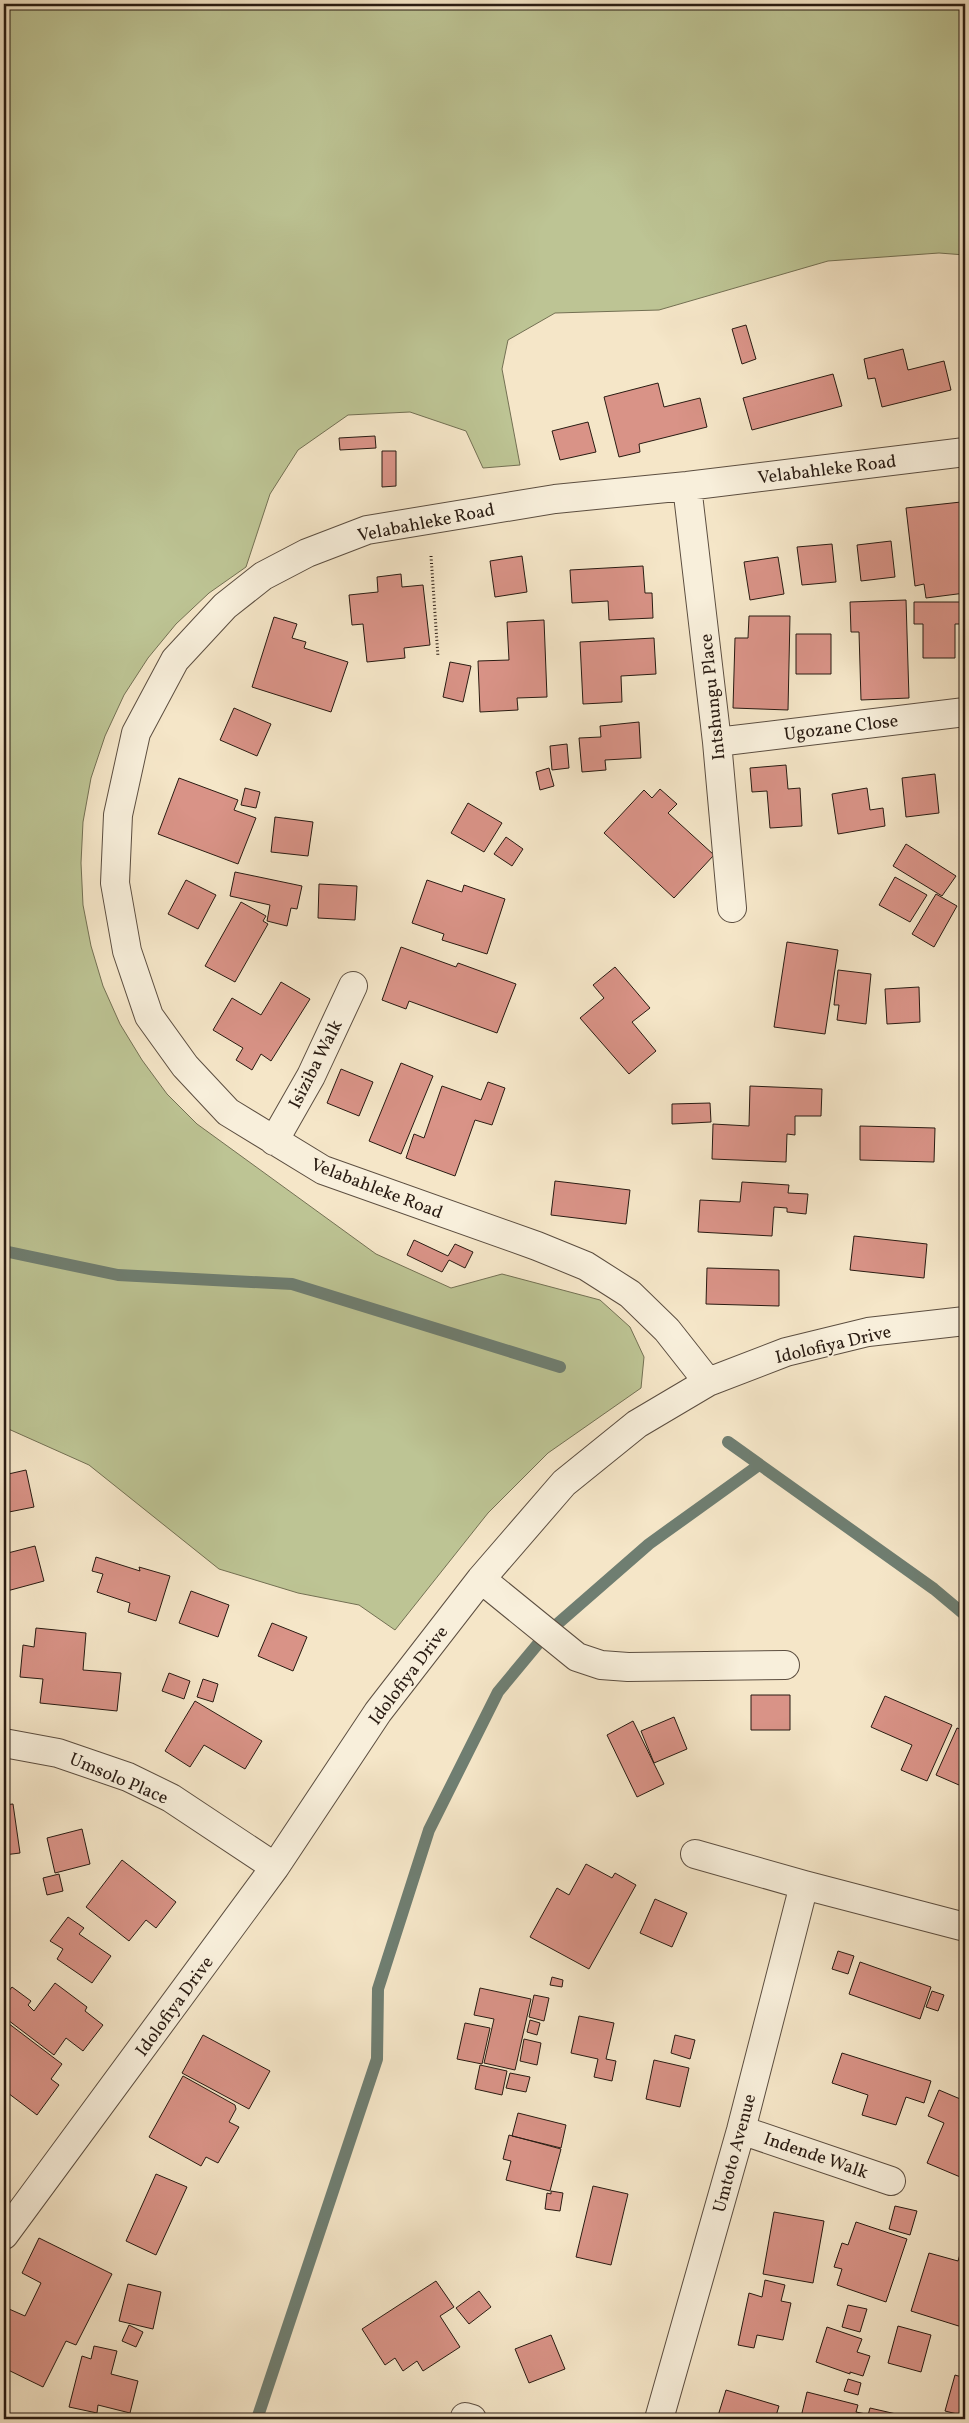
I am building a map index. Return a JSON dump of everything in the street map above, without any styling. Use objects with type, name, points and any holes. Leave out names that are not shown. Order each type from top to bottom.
[{"type":"street","name":"Velabahleke Road","points":[[708,1382],[666,1330],[630,1294],[586,1266],[537,1246],[323,1170],[228,1112],[185,1066],[149,1016],[130,960],[115,883],[118,815],[136,733],[175,660],[225,606],[263,576],[307,553],[367,530],[555,499],[688,486],[965,452]]},
{"type":"street","name":"Intshungu Place","points":[[688,486],[717,742],[732,908]]},
{"type":"street","name":"Ugozane Close","points":[[717,742],[965,712]]},
{"type":"street","name":"Isiziba Walk","points":[[274,1141],[312,1076],[353,986]]},
{"type":"street","name":"Idolofiya Drive","points":[[4,2235],[275,1867],[378,1712],[481,1579],[564,1483],[637,1424],[708,1382],[786,1352],[868,1332],[965,1321]]},
{"type":"street","points":[[481,1579],[578,1657],[601,1665],[628,1667],[785,1665]]},
{"type":"street","name":"Umsolo Place","points":[[4,1743],[58,1753],[128,1777],[171,1798],[275,1867]]},
{"type":"street","points":[[695,1854],[965,1927]]},
{"type":"street","name":"Umtoto Avenue","points":[[659,2419],[741,2130],[804,1885]]},
{"type":"street","name":"Indende Walk","points":[[741,2130],[891,2181]]},
{"type":"path","points":[[427,520],[438,657]]},
{"type":"green space","points":[[4,4],[965,4],[965,255],[939,253],[828,261],[659,310],[555,313],[508,340],[502,369],[520,465],[483,468],[466,431],[410,412],[348,415],[298,450],[270,494],[246,567],[209,593],[176,624],[148,658],[124,695],[105,736],[91,778],[83,822],[81,863],[83,905],[91,946],[103,986],[120,1024],[142,1060],[167,1094],[197,1124],[376,1254],[451,1288],[502,1274],[600,1300],[630,1327],[644,1357],[641,1388],[548,1453],[488,1513],[395,1630],[359,1605],[298,1593],[219,1569],[89,1465],[4,1427]]},
{"type":"building","points":[[746,325],[756,359],[742,364],[732,329]]},
{"type":"building","points":[[903,349],[908,370],[944,361],[951,390],[882,407],[875,378],[868,379],[864,359]]},
{"type":"building","points":[[833,374],[842,406],[752,430],[743,398]]},
{"type":"building","points":[[658,383],[664,407],[700,398],[707,427],[639,444],[640,452],[619,457],[604,397]]},
{"type":"building","points":[[588,422],[596,452],[560,460],[552,431]]},
{"type":"building","points":[[375,436],[376,448],[340,450],[339,438]]},
{"type":"building","points":[[382,451],[396,451],[396,486],[382,487]]},
{"type":"building","points":[[961,502],[965,535],[965,593],[926,598],[924,584],[915,586],[906,508]]},
{"type":"building","points":[[891,541],[895,577],[861,581],[857,545]]},
{"type":"building","points":[[832,544],[836,582],[802,585],[797,547]]},
{"type":"building","points":[[522,556],[527,592],[495,597],[490,561]]},
{"type":"building","points":[[778,557],[784,594],[750,600],[744,562]]},
{"type":"building","points":[[643,566],[645,593],[652,593],[653,618],[609,620],[608,601],[572,603],[570,570]]},
{"type":"building","points":[[401,574],[402,587],[423,585],[430,645],[404,648],[405,658],[367,662],[363,624],[352,625],[349,595],[378,592],[377,577]]},
{"type":"building","points":[[906,600],[909,698],[861,700],[859,632],[851,632],[850,602]]},
{"type":"building","points":[[914,602],[963,602],[963,624],[955,624],[955,658],[923,658],[923,624],[914,624]]},
{"type":"building","points":[[749,616],[790,616],[788,710],[733,708],[735,638],[748,638]]},
{"type":"building","points":[[274,617],[297,624],[292,638],[306,642],[304,648],[348,662],[331,712],[252,687]]},
{"type":"building","points":[[544,620],[547,697],[517,698],[518,710],[480,712],[478,661],[509,660],[507,622]]},
{"type":"building","points":[[796,634],[831,634],[831,674],[796,674]]},
{"type":"building","points":[[654,638],[656,674],[621,676],[622,702],[583,704],[580,642]]},
{"type":"building","points":[[450,662],[471,666],[463,702],[443,697]]},
{"type":"building","points":[[234,708],[271,724],[257,756],[220,740]]},
{"type":"building","points":[[639,722],[641,758],[605,760],[606,770],[582,772],[579,738],[601,737],[600,726]]},
{"type":"building","points":[[567,744],[569,768],[552,770],[550,746]]},
{"type":"building","points":[[786,765],[788,789],[800,788],[802,826],[770,828],[767,791],[752,792],[750,768]]},
{"type":"building","points":[[549,768],[554,786],[540,790],[536,772]]},
{"type":"building","points":[[935,774],[939,813],[906,817],[902,778]]},
{"type":"building","points":[[179,778],[238,800],[234,810],[256,818],[238,864],[158,834]]},
{"type":"building","points":[[245,788],[260,792],[256,808],[241,805]]},
{"type":"building","points":[[867,788],[870,810],[883,808],[885,826],[838,834],[832,794]]},
{"type":"building","points":[[660,789],[677,804],[668,813],[714,855],[674,898],[604,833],[644,790],[652,798]]},
{"type":"building","points":[[468,803],[502,823],[484,852],[451,833]]},
{"type":"building","points":[[275,817],[313,822],[308,856],[271,852]]},
{"type":"building","points":[[506,837],[523,849],[512,866],[494,854]]},
{"type":"building","points":[[906,844],[956,876],[942,896],[893,866]]},
{"type":"building","points":[[235,872],[302,886],[297,909],[291,908],[287,926],[267,921],[270,905],[230,896]]},
{"type":"building","points":[[895,877],[927,895],[910,922],[879,905]]},
{"type":"building","points":[[186,880],[216,895],[198,929],[168,914]]},
{"type":"building","points":[[427,880],[462,892],[464,885],[505,899],[487,954],[442,940],[444,934],[412,923]]},
{"type":"building","points":[[319,884],[357,886],[355,920],[318,918]]},
{"type":"building","points":[[936,894],[957,906],[934,947],[912,934]]},
{"type":"building","points":[[241,902],[266,916],[263,921],[268,924],[235,982],[205,966]]},
{"type":"building","points":[[787,942],[838,950],[825,1034],[774,1027]]},
{"type":"building","points":[[401,947],[456,967],[458,963],[516,984],[497,1033],[409,1001],[406,1009],[382,1000]]},
{"type":"building","points":[[615,967],[650,1008],[632,1022],[656,1051],[629,1074],[580,1018],[604,998],[593,985]]},
{"type":"building","points":[[838,970],[871,974],[866,1024],[837,1020],[839,1005],[834,1005]]},
{"type":"building","points":[[281,982],[310,999],[271,1061],[261,1054],[252,1070],[236,1060],[243,1048],[213,1030],[232,998],[261,1015]]},
{"type":"building","points":[[919,987],[920,1022],[887,1024],[885,989]]},
{"type":"building","points":[[401,1063],[433,1076],[401,1154],[369,1141]]},
{"type":"building","points":[[341,1069],[373,1082],[359,1116],[327,1103]]},
{"type":"building","points":[[488,1082],[505,1088],[492,1125],[475,1120],[455,1176],[406,1158],[414,1134],[424,1138],[442,1086],[481,1100]]},
{"type":"building","points":[[750,1086],[822,1089],[821,1116],[795,1116],[795,1135],[787,1134],[786,1162],[712,1159],[713,1124],[749,1126]]},
{"type":"building","points":[[710,1103],[711,1122],[672,1124],[672,1104]]},
{"type":"building","points":[[860,1126],[935,1128],[934,1162],[860,1160]]},
{"type":"building","points":[[555,1181],[630,1190],[626,1224],[551,1215]]},
{"type":"building","points":[[742,1182],[789,1185],[788,1193],[808,1194],[806,1214],[787,1212],[787,1208],[774,1207],[772,1236],[698,1232],[700,1200],[740,1202]]},
{"type":"building","points":[[854,1236],[927,1244],[924,1278],[850,1270]]},
{"type":"building","points":[[414,1240],[448,1256],[455,1244],[473,1252],[465,1268],[449,1260],[442,1272],[407,1255]]},
{"type":"building","points":[[707,1268],[779,1270],[779,1306],[706,1304]]},
{"type":"building","points":[[26,1470],[34,1507],[4,1513],[4,1475]]},
{"type":"building","points":[[35,1546],[44,1581],[7,1591],[4,1578],[4,1554]]},
{"type":"building","points":[[96,1557],[140,1571],[139,1567],[170,1576],[156,1621],[128,1612],[130,1603],[97,1592],[103,1574],[92,1571]]},
{"type":"building","points":[[191,1591],[229,1605],[218,1637],[179,1623]]},
{"type":"building","points":[[272,1623],[307,1637],[293,1671],[258,1656]]},
{"type":"building","points":[[36,1628],[86,1633],[83,1670],[121,1673],[117,1711],[40,1703],[43,1679],[20,1677],[23,1645],[34,1647]]},
{"type":"building","points":[[169,1673],[190,1681],[184,1699],[162,1691]]},
{"type":"building","points":[[203,1679],[218,1684],[213,1702],[197,1697]]},
{"type":"building","points":[[751,1695],[790,1695],[790,1730],[751,1730]]},
{"type":"building","points":[[885,1696],[952,1725],[927,1781],[901,1770],[912,1745],[871,1727]]},
{"type":"building","points":[[195,1701],[262,1741],[245,1769],[204,1745],[190,1767],[165,1751]]},
{"type":"building","points":[[674,1717],[687,1749],[654,1763],[641,1731]]},
{"type":"building","points":[[633,1721],[664,1784],[637,1797],[607,1735]]},
{"type":"building","points":[[957,1728],[965,1731],[965,1772],[959,1785],[936,1775]]},
{"type":"building","points":[[13,1804],[20,1853],[4,1855],[4,1805]]},
{"type":"building","points":[[82,1829],[90,1864],[55,1873],[47,1838]]},
{"type":"building","points":[[122,1860],[176,1902],[156,1928],[146,1920],[129,1941],[86,1907]]},
{"type":"building","points":[[586,1864],[612,1878],[615,1873],[636,1885],[589,1969],[530,1937],[557,1888],[569,1895]]},
{"type":"building","points":[[59,1874],[63,1891],[47,1895],[43,1878]]},
{"type":"building","points":[[4,1880],[8,1880],[9,1921],[4,1921]]},
{"type":"building","points":[[655,1899],[687,1913],[672,1947],[640,1933]]},
{"type":"building","points":[[68,1917],[84,1928],[79,1934],[111,1956],[92,1983],[57,1959],[63,1949],[50,1941]]},
{"type":"building","points":[[838,1951],[854,1956],[848,1974],[832,1969]]},
{"type":"building","points":[[860,1962],[931,1987],[920,2019],[849,1994]]},
{"type":"building","points":[[552,1977],[563,1980],[562,1987],[550,1985]]},
{"type":"building","points":[[55,1983],[87,2007],[85,2011],[103,2025],[83,2051],[66,2038],[54,2055],[4,2017],[4,1997],[12,1987],[31,2001],[28,2005],[34,2011]]},
{"type":"building","points":[[480,1988],[531,1999],[515,2070],[484,2063],[494,2019],[474,2015]]},
{"type":"building","points":[[932,1991],[944,1995],[938,2011],[926,2007]]},
{"type":"building","points":[[534,1995],[549,1998],[544,2021],[529,2017]]},
{"type":"building","points":[[579,2016],[614,2023],[606,2059],[616,2061],[612,2081],[594,2077],[598,2059],[571,2053]]},
{"type":"building","points":[[4,2020],[62,2064],[51,2079],[59,2085],[37,2115],[4,2090]]},
{"type":"building","points":[[530,2020],[540,2023],[537,2035],[527,2032]]},
{"type":"building","points":[[465,2023],[490,2028],[482,2064],[457,2059]]},
{"type":"building","points":[[203,2035],[270,2071],[249,2109],[182,2073]]},
{"type":"building","points":[[675,2035],[695,2040],[690,2059],[671,2053]]},
{"type":"building","points":[[524,2039],[541,2043],[537,2065],[520,2061]]},
{"type":"building","points":[[842,2053],[931,2081],[924,2103],[906,2097],[896,2125],[862,2115],[868,2095],[832,2083]]},
{"type":"building","points":[[654,2060],[689,2068],[680,2107],[646,2099]]},
{"type":"building","points":[[480,2065],[507,2071],[502,2095],[475,2089]]},
{"type":"building","points":[[510,2073],[530,2077],[526,2092],[506,2088]]},
{"type":"building","points":[[183,2076],[235,2105],[236,2109],[229,2122],[239,2127],[218,2163],[206,2157],[201,2166],[149,2137]]},
{"type":"building","points":[[939,2090],[965,2101],[965,2179],[927,2163],[944,2123],[928,2116]]},
{"type":"building","points":[[518,2113],[566,2125],[561,2148],[512,2136]]},
{"type":"building","points":[[509,2135],[561,2149],[550,2191],[506,2180],[511,2161],[503,2159]]},
{"type":"building","points":[[156,2174],[187,2187],[156,2255],[126,2241]]},
{"type":"building","points":[[593,2186],[628,2194],[611,2265],[576,2257]]},
{"type":"building","points":[[551,2191],[563,2193],[560,2211],[545,2209],[547,2193],[551,2194]]},
{"type":"building","points":[[895,2206],[917,2211],[910,2235],[889,2229]]},
{"type":"building","points":[[774,2212],[824,2221],[813,2283],[763,2274]]},
{"type":"building","points":[[856,2222],[907,2239],[886,2302],[837,2285],[842,2269],[834,2267],[842,2243],[848,2245]]},
{"type":"building","points":[[965,2237],[965,2328],[911,2311],[929,2253],[958,2261]]},
{"type":"building","points":[[39,2238],[112,2274],[76,2345],[66,2341],[43,2387],[4,2368],[4,2320],[9,2309],[25,2316],[41,2283],[22,2273]]},
{"type":"building","points":[[765,2280],[785,2285],[781,2301],[791,2303],[783,2340],[757,2335],[754,2348],[738,2345],[749,2293],[762,2297]]},
{"type":"building","points":[[436,2281],[454,2307],[440,2316],[460,2347],[423,2371],[417,2361],[403,2371],[395,2358],[385,2365],[362,2329]]},
{"type":"building","points":[[128,2284],[161,2292],[153,2329],[119,2321]]},
{"type":"building","points":[[479,2291],[491,2307],[469,2324],[456,2308]]},
{"type":"building","points":[[848,2305],[867,2309],[860,2332],[842,2327]]},
{"type":"building","points":[[129,2325],[143,2332],[136,2347],[122,2341]]},
{"type":"building","points":[[898,2326],[931,2335],[921,2372],[888,2363]]},
{"type":"building","points":[[827,2327],[862,2339],[857,2352],[870,2356],[863,2376],[850,2372],[850,2374],[816,2362]]},
{"type":"building","points":[[551,2335],[565,2369],[529,2383],[515,2349]]},
{"type":"building","points":[[94,2346],[117,2351],[111,2374],[138,2381],[130,2413],[98,2405],[97,2413],[69,2407],[82,2356],[91,2359]]},
{"type":"building","points":[[955,2375],[965,2378],[965,2416],[945,2411]]},
{"type":"building","points":[[848,2379],[861,2383],[858,2395],[844,2391]]},
{"type":"building","points":[[726,2390],[779,2406],[775,2419],[717,2419]]},
{"type":"building","points":[[807,2392],[858,2405],[856,2412],[866,2414],[864,2419],[801,2417]]},
{"type":"building","points":[[870,2408],[918,2419],[867,2419]]},
{"type":"waterway","points":[[4,1251],[118,1275],[292,1284],[560,1367]]},
{"type":"waterway","points":[[728,1442],[934,1589],[965,1615]]},
{"type":"waterway","points":[[257,2419],[377,2059],[378,1989],[429,1830],[498,1692],[547,1633],[649,1544],[759,1465]]}]
